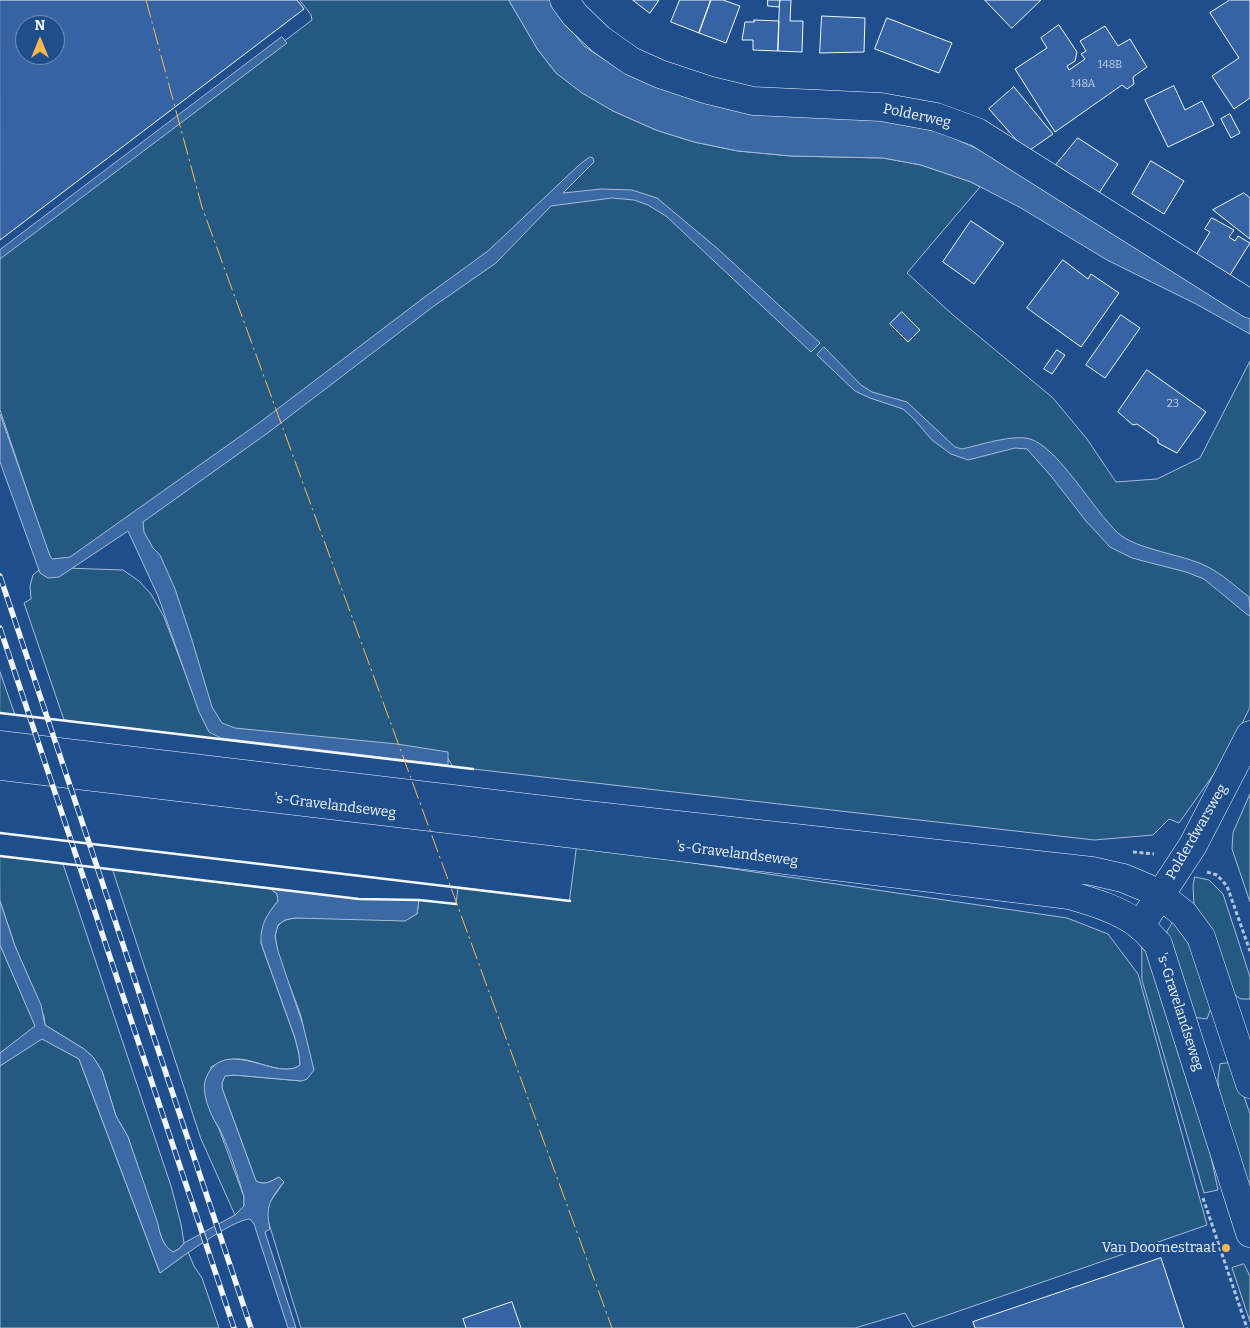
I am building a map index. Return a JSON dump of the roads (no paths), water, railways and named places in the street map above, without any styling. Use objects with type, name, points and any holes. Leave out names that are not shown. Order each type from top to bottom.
[{"type":"main road","name":"Polderweg","points":[[564,0],[600,39],[631,61],[660,74],[708,90],[753,101],[881,107],[936,117],[977,132],[1250,304]]},
{"type":"main road","name":"Polderdwarsweg","points":[[1140,926],[1193,845],[1250,735]]},
{"type":"main road","name":"'s-Gravelandseweg","points":[[0,745],[568,813],[1092,871],[1123,878],[1160,895],[1184,914],[1200,937],[1250,1084]]},
{"type":"main road","name":"'s-Gravelandseweg","points":[[0,766],[1069,895],[1101,905],[1127,916],[1158,944],[1250,1233]]},
{"type":"railway","points":[[0,576],[251,1328]]},
{"type":"railway","points":[[0,628],[234,1328]]},
{"type":"place","name":"Van Doornestraat","points":[[1226,1248]]}]
